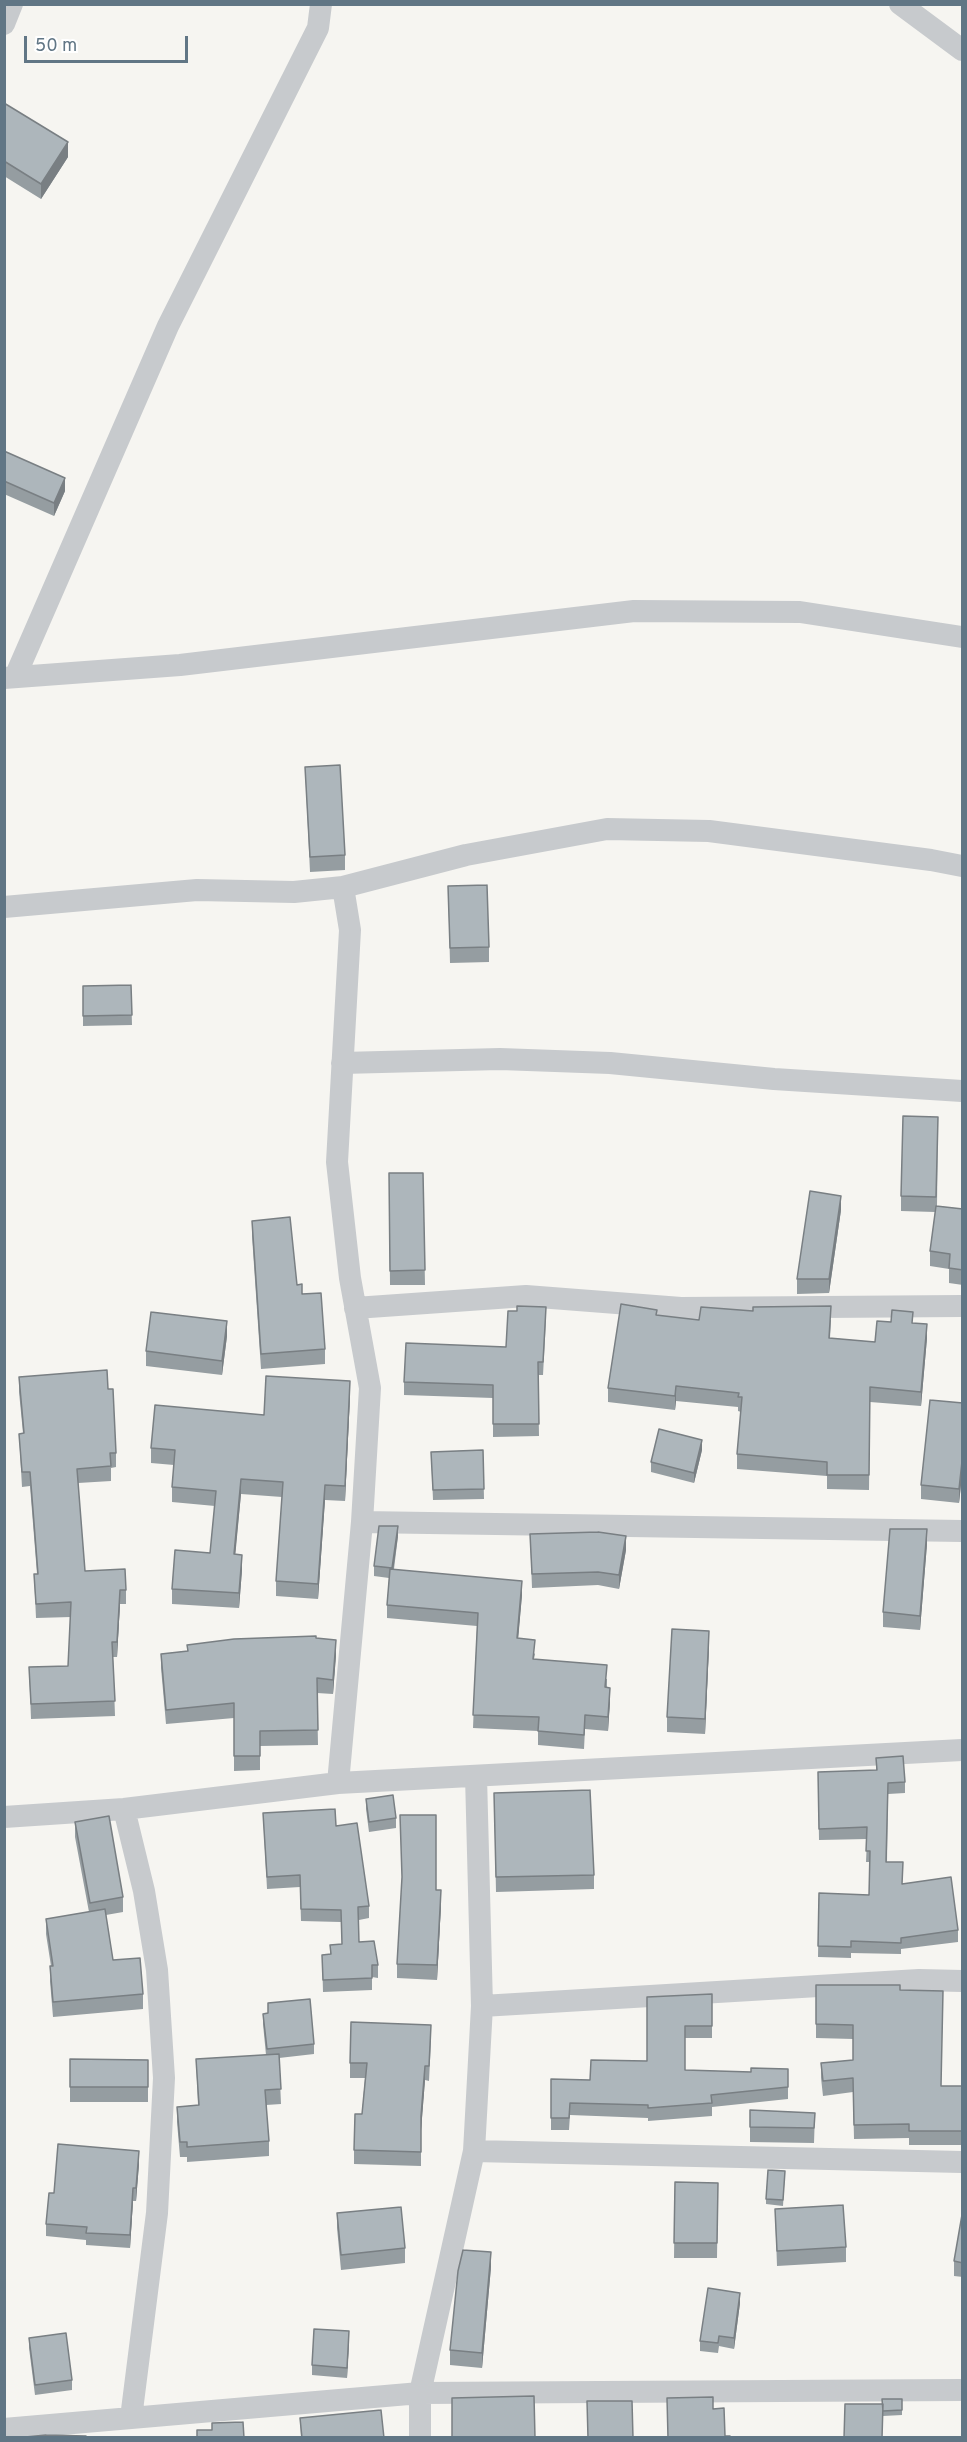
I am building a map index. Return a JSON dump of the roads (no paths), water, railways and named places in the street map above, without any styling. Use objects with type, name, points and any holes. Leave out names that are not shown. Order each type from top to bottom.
[{"type":"street","points":[[4,24],[12,4]]},
{"type":"street","points":[[321,4],[318,28],[168,326],[10,677],[180,665],[634,611],[800,612],[963,637]]},
{"type":"street","points":[[900,4],[963,50]]},
{"type":"street","points":[[4,907],[197,890],[294,892],[343,887],[465,855],[607,828],[709,831],[919,858],[963,866]]},
{"type":"street","points":[[338,1783],[362,1522],[370,1388],[350,1278],[337,1162],[350,930],[343,887]]},
{"type":"street","points":[[342,1063],[500,1059],[610,1063],[774,1078],[963,1091]]},
{"type":"street","points":[[355,1308],[526,1296],[681,1308],[963,1306]]},
{"type":"street","points":[[362,1522],[963,1532]]},
{"type":"street","points":[[4,1816],[124,1809],[338,1783],[963,1750]]},
{"type":"street","points":[[420,2438],[420,2393],[474,2151],[482,2006],[476,1776]]},
{"type":"street","points":[[124,1809],[144,1891],[157,1970],[164,2078],[157,2214],[131,2418]]},
{"type":"street","points":[[482,2006],[919,1980],[963,1981]]},
{"type":"street","points":[[474,2151],[963,2162]]},
{"type":"street","points":[[4,2429],[420,2393],[963,2390]]}]
